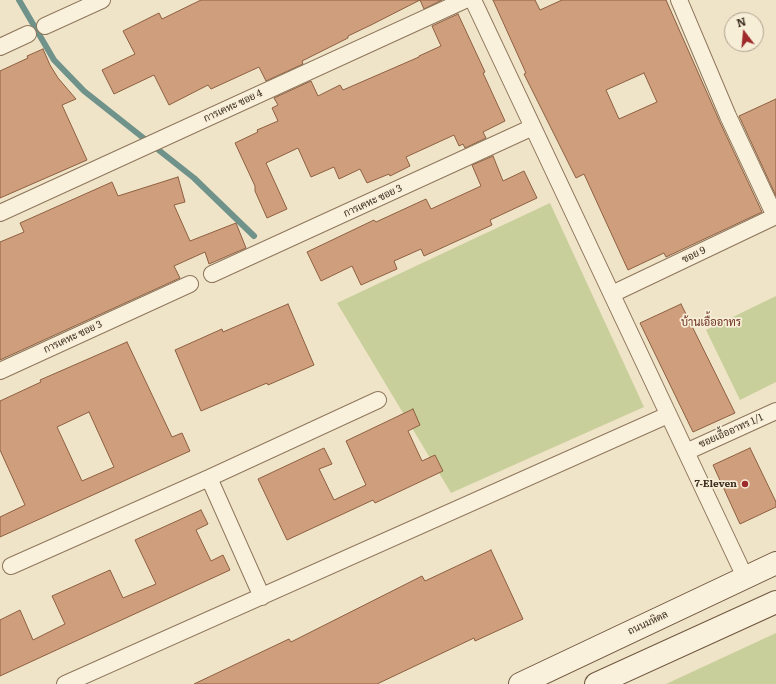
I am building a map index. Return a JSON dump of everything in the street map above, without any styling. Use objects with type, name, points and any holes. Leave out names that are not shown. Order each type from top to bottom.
[{"type":"main road","name":"ถนนมหิดล","points":[[520,684],[776,563]]},
{"type":"main road","points":[[596,684],[776,602]]},
{"type":"street","points":[[45,26],[102,0]]},
{"type":"street","name":"การเคหะ ซอย 4","points":[[0,213],[465,0]]},
{"type":"street","points":[[473,0],[744,577]]},
{"type":"street","points":[[679,0],[728,116],[776,216]]},
{"type":"street","points":[[0,47],[28,34]]},
{"type":"street","name":"การเคหะ ซอย 3","points":[[212,274],[533,126]]},
{"type":"street","name":"ซอย 9","points":[[612,294],[776,216]]},
{"type":"street","name":"การเคหะ ซอย 3","points":[[0,371],[190,284]]},
{"type":"street","points":[[11,566],[209,478],[378,400]]},
{"type":"street","name":"ซอยเอื้ออาทร 1/1","points":[[686,452],[776,411]]},
{"type":"street","points":[[65,684],[668,415]]},
{"type":"street","points":[[209,478],[262,597]]},
{"type":"green space","points":[[550,203],[644,407],[451,493],[337,303]]},
{"type":"green space","points":[[776,296],[776,382],[740,400],[706,330]]},
{"type":"green space","points":[[776,633],[776,684],[666,684]]},
{"type":"building","points":[[201,0],[420,0],[302,61],[303,64],[266,81],[259,67],[211,89],[208,85],[169,105],[154,75],[114,94],[102,70],[135,54],[123,31],[159,13],[162,19]]},
{"type":"building","points":[[420,0],[442,0],[424,9]]},
{"type":"building","points":[[493,0],[535,0],[540,10],[562,0],[666,0],[719,120],[762,212],[666,257],[664,253],[628,270],[584,174],[576,178],[524,74],[526,73]],"holes":[[[644,73],[657,102],[619,119],[606,90]]]},
{"type":"building","points":[[458,14],[485,72],[483,73],[505,121],[483,132],[486,138],[465,148],[463,144],[459,146],[454,135],[406,157],[410,166],[390,176],[389,174],[367,183],[360,169],[339,179],[334,167],[311,177],[298,148],[266,163],[287,209],[267,218],[255,191],[255,186],[235,143],[258,132],[257,130],[278,121],[272,108],[278,105],[274,98],[311,81],[318,96],[340,85],[343,90],[419,57],[441,46],[432,26]]},
{"type":"building","points":[[43,49],[58,78],[76,99],[62,105],[87,160],[0,198],[0,71]]},
{"type":"building","points":[[776,99],[776,196],[739,116]]},
{"type":"building","points":[[493,156],[503,181],[524,171],[537,198],[490,220],[492,225],[424,256],[421,249],[394,261],[397,269],[361,285],[352,266],[321,281],[307,252],[374,220],[376,222],[426,199],[431,209],[481,186],[472,165]]},
{"type":"building","points":[[178,177],[185,202],[174,205],[190,241],[236,223],[246,248],[209,264],[205,252],[174,266],[180,278],[0,360],[0,242],[24,232],[20,223],[112,182],[118,196]]},
{"type":"building","points":[[288,304],[314,365],[201,411],[175,350],[222,329],[223,332]]},
{"type":"building","points":[[681,304],[735,413],[693,432],[640,323]]},
{"type":"building","points":[[127,342],[172,437],[182,433],[190,451],[0,537],[0,517],[25,505],[0,450],[0,401],[41,382],[40,380]],"holes":[[[89,412],[114,467],[82,481],[57,427]]]},
{"type":"building","points":[[413,409],[420,425],[408,431],[422,461],[435,455],[443,471],[375,503],[373,500],[287,540],[258,479],[324,448],[332,464],[319,469],[334,500],[366,485],[346,441]]},
{"type":"building","name":"7-Eleven","points":[[750,448],[776,502],[776,507],[740,524],[713,465]]},
{"type":"building","points":[[201,510],[208,524],[196,530],[211,561],[223,555],[230,570],[0,676],[0,620],[20,610],[33,640],[65,624],[52,596],[110,570],[123,598],[156,584],[135,540]]},
{"type":"building","points":[[491,550],[523,619],[475,641],[474,638],[377,684],[194,684],[289,639],[291,642],[422,576],[425,581]]},
{"type":"waterway","points":[[19,0],[54,60],[84,91],[194,178],[254,236]]},
{"type":"place","name":"7-Eleven","points":[[745,484]]},
{"type":"district","name":"บ้านเอื้ออาทร","points":[[711,323]]}]
